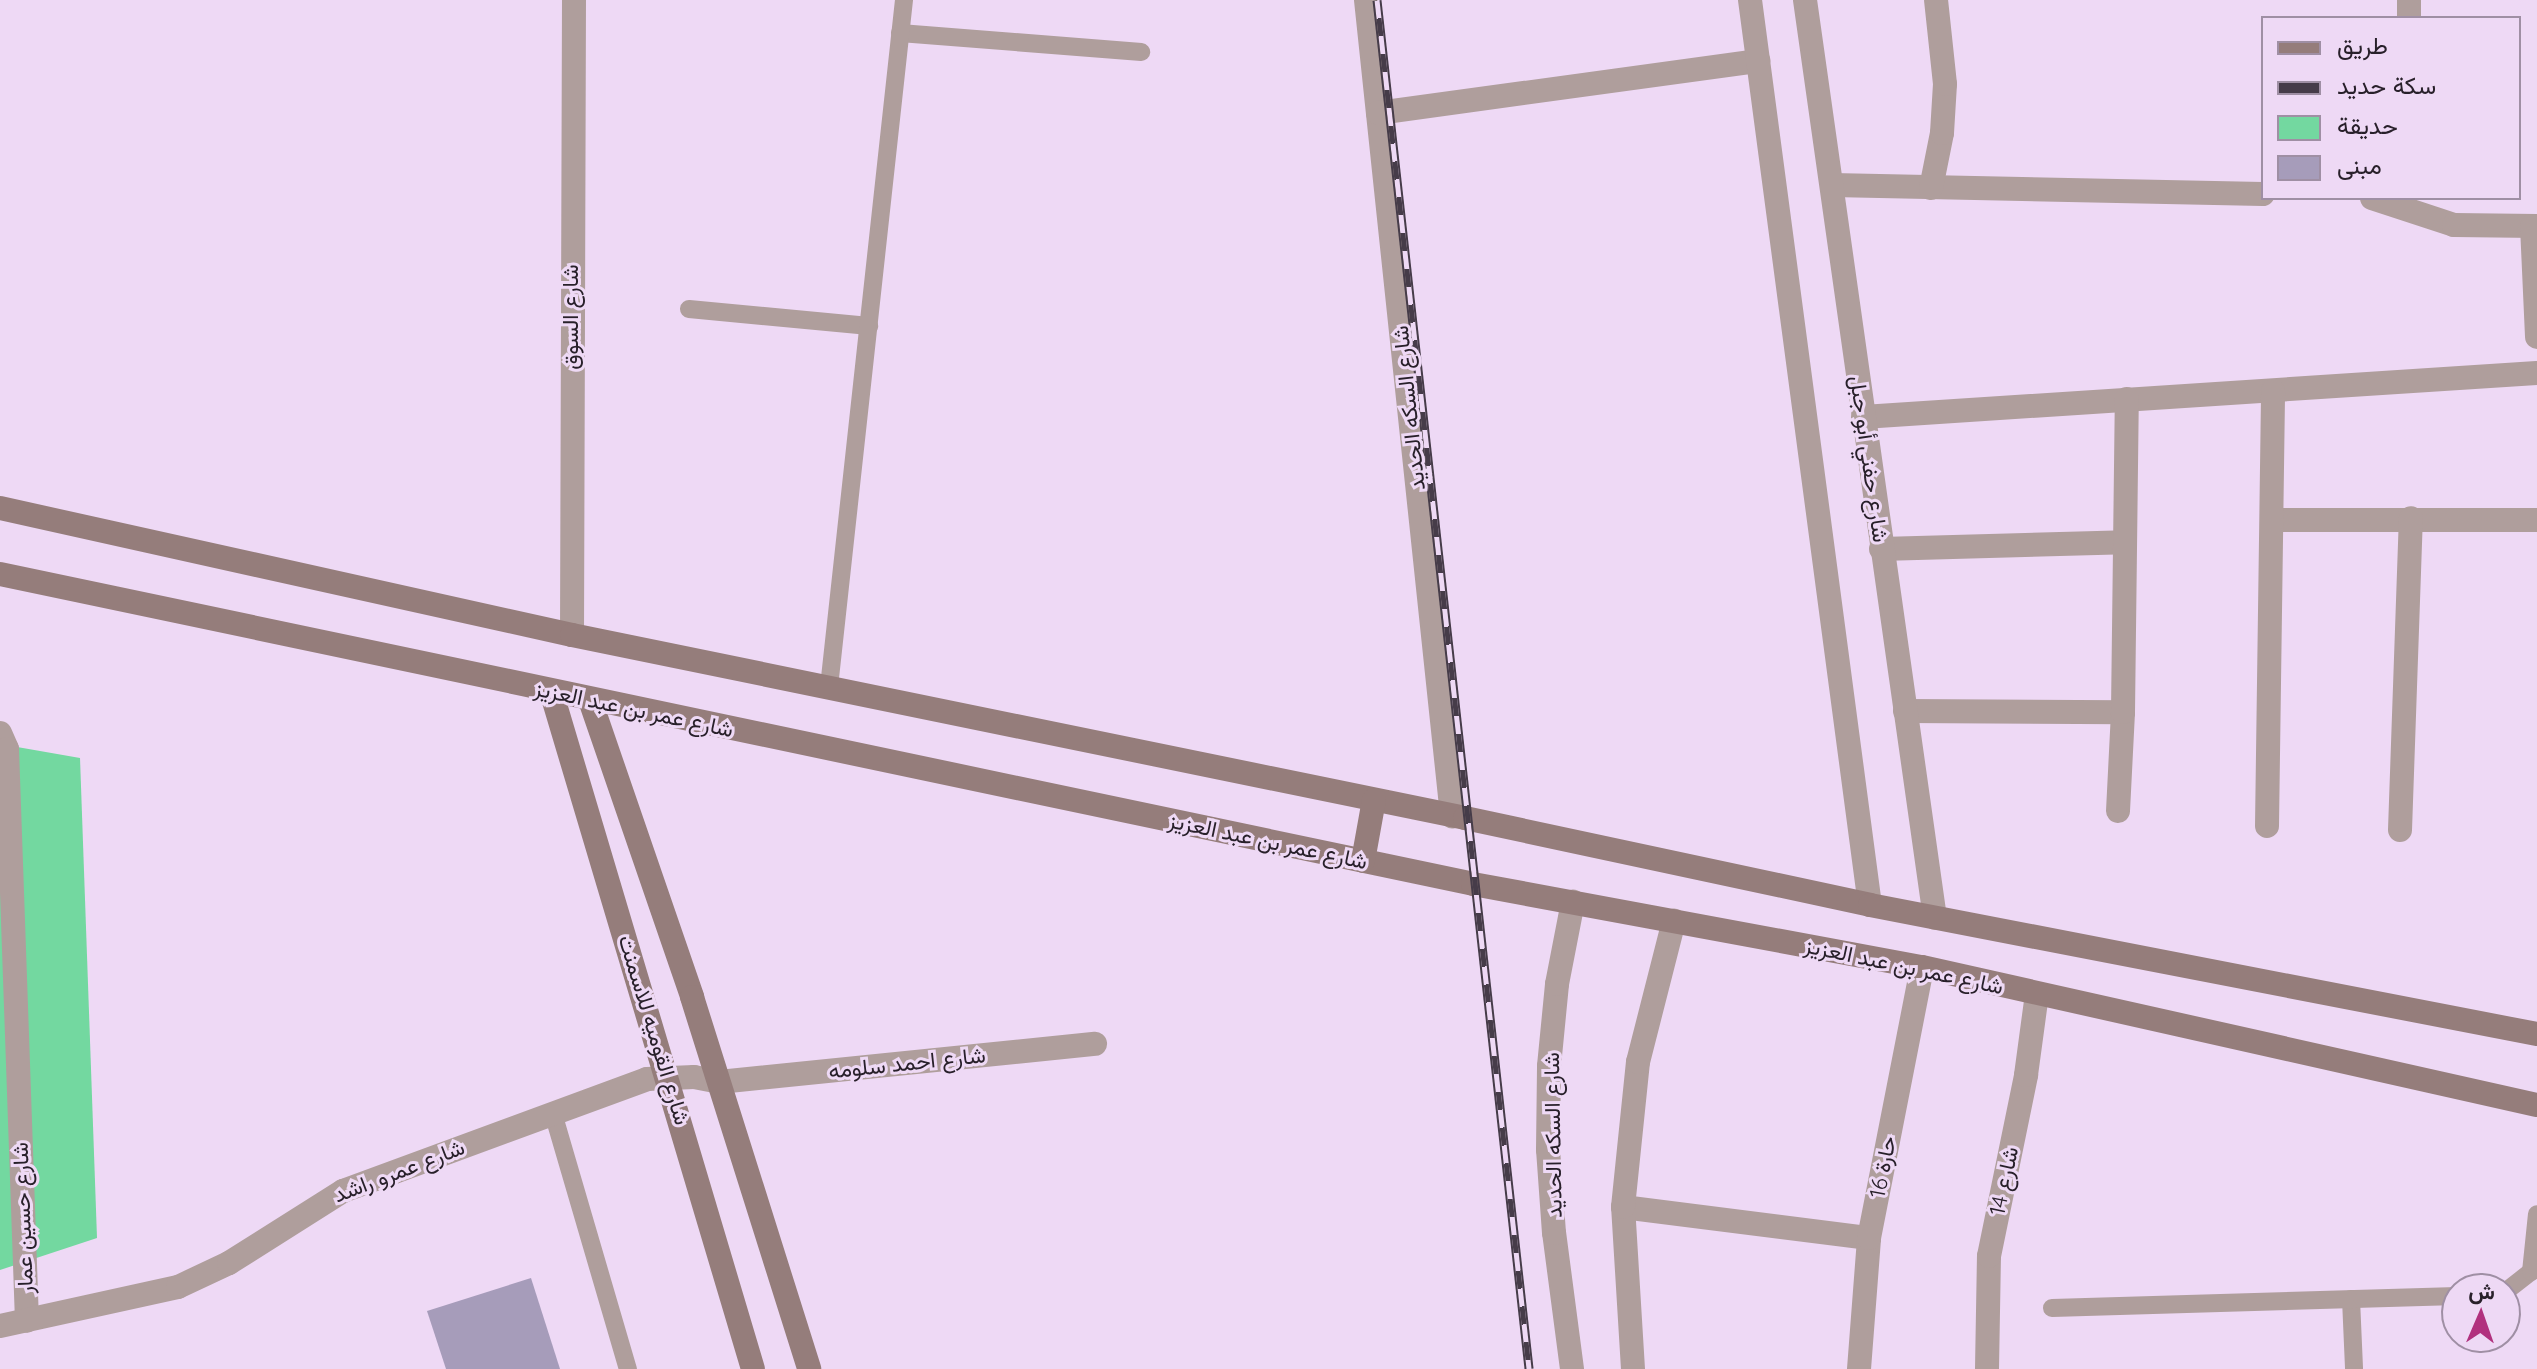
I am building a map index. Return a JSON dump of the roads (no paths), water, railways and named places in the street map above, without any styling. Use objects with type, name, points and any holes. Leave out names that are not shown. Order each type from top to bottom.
[{"type":"main road","points":[[0,508],[572,635],[1870,905],[2537,1034]]},
{"type":"main road","name":"شارع عمر بن عبد العزيز","points":[[0,574],[1363,861],[1922,967],[2537,1105]]},
{"type":"main road","name":"شارع القوميه للاسمنت","points":[[551,691],[669,1077],[753,1369]]},
{"type":"main road","name":"شارع القوميه للاسمنت","points":[[590,700],[719,1082],[809,1369]]},
{"type":"main road","points":[[1363,861],[1374,800]]},
{"type":"street","name":"شارع السوق","points":[[572,635],[574,0]]},
{"type":"street","name":"شارع السكه الحديد","points":[[1366,0],[1452,816]]},
{"type":"street","points":[[1750,0],[1870,905]]},
{"type":"street","name":"شارع حفني أبو جبل","points":[[1805,0],[1935,918]]},
{"type":"street","points":[[1931,188],[1942,133],[1945,84],[1936,0]]},
{"type":"street","points":[[1378,113],[1758,61]]},
{"type":"street","points":[[1832,185],[2261,194]]},
{"type":"street","points":[[2384,200],[2407,204],[2454,225],[2535,226],[2537,337]]},
{"type":"street","points":[[1863,417],[2537,373]]},
{"type":"street","points":[[2267,826],[2274,520],[2273,391]]},
{"type":"street","points":[[2118,811],[2123,712],[2127,399]]},
{"type":"street","points":[[2400,830],[2411,518]]},
{"type":"street","points":[[2274,520],[2537,520]]},
{"type":"street","points":[[1881,549],[2125,542]]},
{"type":"street","points":[[1905,711],[2123,712]]},
{"type":"street","name":"شارع حسين عمار","points":[[0,733],[7,749],[27,1321]]},
{"type":"street","name":"شارع السكه الحديد","points":[[1572,1369],[1554,1233],[1548,1150],[1549,1066],[1557,984],[1573,902]]},
{"type":"street","points":[[1633,1369],[1623,1207],[1638,1062],[1674,921]]},
{"type":"street","name":"حارة 16","points":[[1859,1369],[1869,1238],[1922,967]]},
{"type":"street","name":"شارع 14","points":[[1987,1369],[1989,1256],[2021,1101],[2037,994]]},
{"type":"street","name":"شارع احمد سلومه","points":[[719,1082],[1095,1044]]},
{"type":"street","name":"شارع عمرو راشد","points":[[0,1326],[178,1287],[229,1263],[343,1191],[627,1085],[669,1077],[719,1082]]},
{"type":"street","points":[[1623,1207],[1869,1238]]},
{"type":"lane","points":[[829,687],[904,0]]},
{"type":"lane","points":[[900,33],[1141,52]]},
{"type":"lane","points":[[689,309],[869,326]]},
{"type":"lane","points":[[553,1113],[628,1369]]},
{"type":"lane","points":[[2521,1280],[2531,1272],[2537,1214]]},
{"type":"lane","points":[[2052,1308],[2441,1296]]},
{"type":"lane","points":[[2351,1299],[2354,1369]]},
{"type":"railway","points":[[1377,0],[1529,1369]]}]
